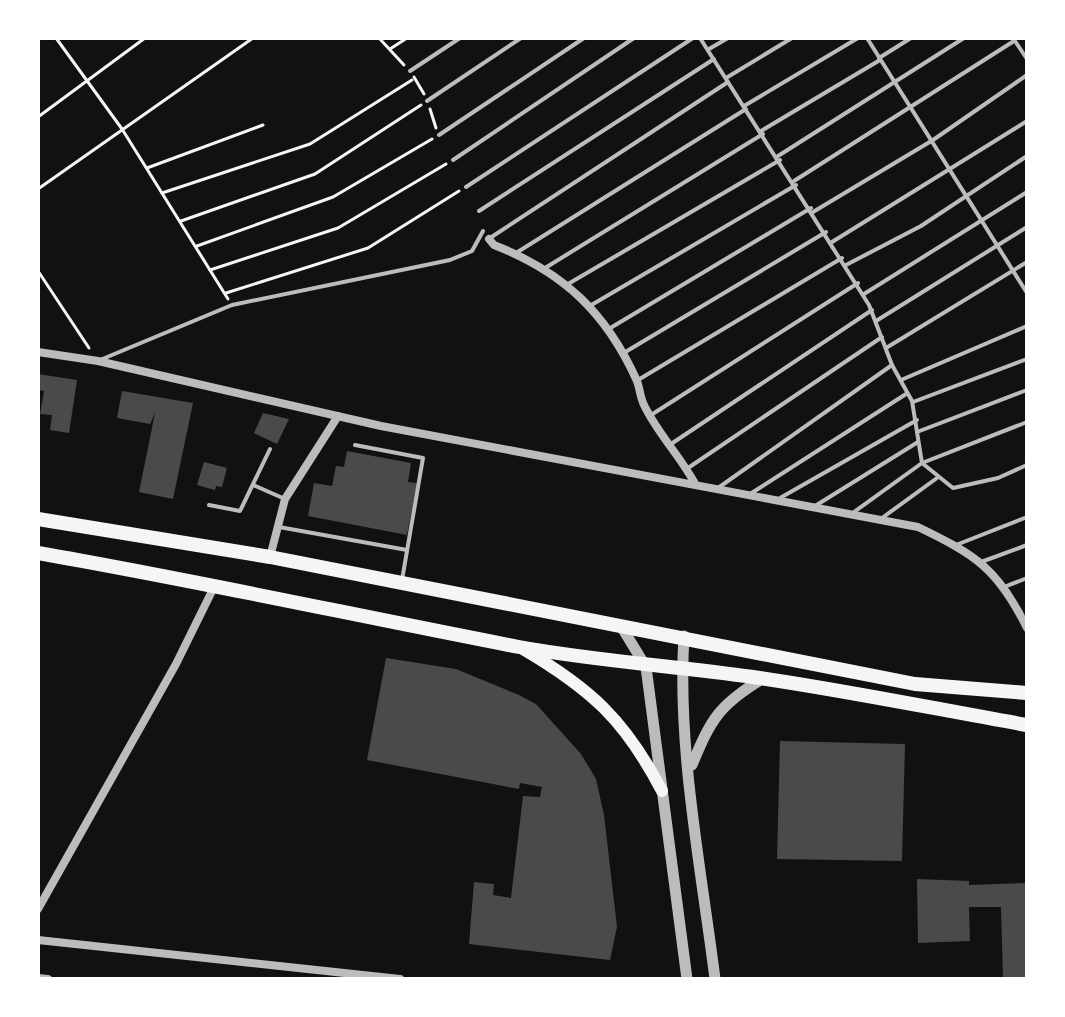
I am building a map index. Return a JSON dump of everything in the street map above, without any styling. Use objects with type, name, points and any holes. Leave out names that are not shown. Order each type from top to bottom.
[{"type":"main road","points":[[38,519],[270,557],[684,636],[915,684],[1027,693]]},
{"type":"main road","points":[[38,553],[215,584],[520,647],[646,667],[682,667],[762,679],[1027,725]]},
{"type":"main road","points":[[520,647],[573,678],[619,723],[662,791]]},
{"type":"street","points":[[486,235],[494,245],[545,268],[568,284],[588,307],[637,381],[667,447],[694,482]]},
{"type":"street","points":[[38,352],[98,361],[338,416],[694,482],[714,490],[854,512],[918,527],[956,545],[981,562],[1023,610],[1027,628]]},
{"type":"street","points":[[270,557],[285,499],[338,416]]},
{"type":"street","points":[[38,909],[176,664],[215,584]]},
{"type":"street","points":[[621,626],[646,667],[687,979]]},
{"type":"street","points":[[684,636],[682,667],[690,769],[715,979]]},
{"type":"street","points":[[690,769],[709,722],[736,694],[762,679]]},
{"type":"street","points":[[38,940],[400,979]]},
{"type":"street","points":[[38,978],[48,979]]},
{"type":"lane","points":[[410,71],[460,38]]},
{"type":"lane","points":[[427,101],[521,38]]},
{"type":"lane","points":[[439,135],[584,38]]},
{"type":"lane","points":[[453,160],[634,38]]},
{"type":"lane","points":[[466,187],[693,38]]},
{"type":"lane","points":[[700,38],[864,294],[892,365],[913,402],[922,463],[953,488],[998,478],[1027,465]]},
{"type":"lane","points":[[708,50],[728,38]]},
{"type":"lane","points":[[98,361],[232,305],[450,260],[472,251],[486,235],[792,38]]},
{"type":"lane","points":[[516,253],[858,38]]},
{"type":"lane","points":[[867,38],[1027,293]]},
{"type":"lane","points":[[545,268],[911,38]]},
{"type":"lane","points":[[568,284],[779,158],[964,38]]},
{"type":"lane","points":[[588,307],[795,183],[912,109],[1014,39],[1027,59]]},
{"type":"lane","points":[[479,211],[714,59]]},
{"type":"lane","points":[[606,330],[933,140],[1027,75]]},
{"type":"lane","points":[[832,242],[1027,121]]},
{"type":"lane","points":[[846,265],[921,226],[1027,156]]},
{"type":"lane","points":[[864,294],[1027,192]]},
{"type":"lane","points":[[876,321],[1027,227]]},
{"type":"lane","points":[[621,355],[826,232]]},
{"type":"lane","points":[[637,381],[842,258]]},
{"type":"lane","points":[[886,348],[1027,262]]},
{"type":"lane","points":[[650,415],[858,283]]},
{"type":"lane","points":[[667,447],[872,310]]},
{"type":"lane","points":[[901,380],[1027,326]]},
{"type":"lane","points":[[687,469],[882,337]]},
{"type":"lane","points":[[913,402],[1027,359]]},
{"type":"lane","points":[[714,490],[892,365]]},
{"type":"lane","points":[[917,432],[1027,390]]},
{"type":"lane","points":[[750,494],[906,394]]},
{"type":"lane","points":[[776,501],[917,420]]},
{"type":"lane","points":[[854,512],[922,463],[1027,422]]},
{"type":"lane","points":[[815,506],[918,442]]},
{"type":"lane","points":[[355,445],[423,458],[401,583]]},
{"type":"lane","points":[[209,505],[240,511],[270,449]]},
{"type":"lane","points":[[882,518],[937,478]]},
{"type":"lane","points":[[253,485],[285,499]]},
{"type":"lane","points":[[956,545],[1027,517]]},
{"type":"lane","points":[[278,527],[407,550]]},
{"type":"lane","points":[[981,562],[1027,545]]},
{"type":"lane","points":[[1004,587],[1027,578]]},
{"type":"path","points":[[56,38],[122,129],[232,305]]},
{"type":"path","points":[[38,117],[145,38]]},
{"type":"path","points":[[38,189],[253,38]]},
{"type":"path","points":[[390,49],[407,38]]},
{"type":"path","points":[[162,193],[310,144],[415,78]]},
{"type":"path","points":[[179,221],[315,174],[427,101]]},
{"type":"path","points":[[147,169],[263,125]]},
{"type":"path","points":[[195,247],[333,197],[439,135]]},
{"type":"path","points":[[210,270],[338,228],[453,160]]},
{"type":"path","points":[[225,293],[368,248],[466,187]]},
{"type":"path","points":[[38,271],[98,361]]},
{"type":"building","points":[[38,374],[77,380],[69,433],[50,430],[52,415],[40,414],[44,391],[38,390]]},
{"type":"building","points":[[122,391],[193,403],[173,499],[139,492],[155,413],[150,424],[117,418]]},
{"type":"building","points":[[263,413],[289,419],[277,444],[254,433]]},
{"type":"building","points":[[347,451],[411,463],[408,482],[417,483],[407,535],[308,516],[314,483],[332,486],[336,466],[344,467]]},
{"type":"building","points":[[204,462],[227,468],[222,487],[216,486],[215,490],[197,485]]},
{"type":"building","points":[[386,658],[456,669],[519,695],[536,704],[581,754],[596,779],[604,815],[617,927],[610,960],[469,944],[474,882],[494,884],[493,895],[511,898],[523,796],[540,797],[542,787],[520,783],[519,789],[367,760]]},
{"type":"building","points":[[780,741],[905,744],[902,861],[777,859]]},
{"type":"building","points":[[917,879],[969,881],[969,885],[1026,883],[1027,979],[1003,979],[1001,907],[969,907],[970,941],[918,943]]}]
